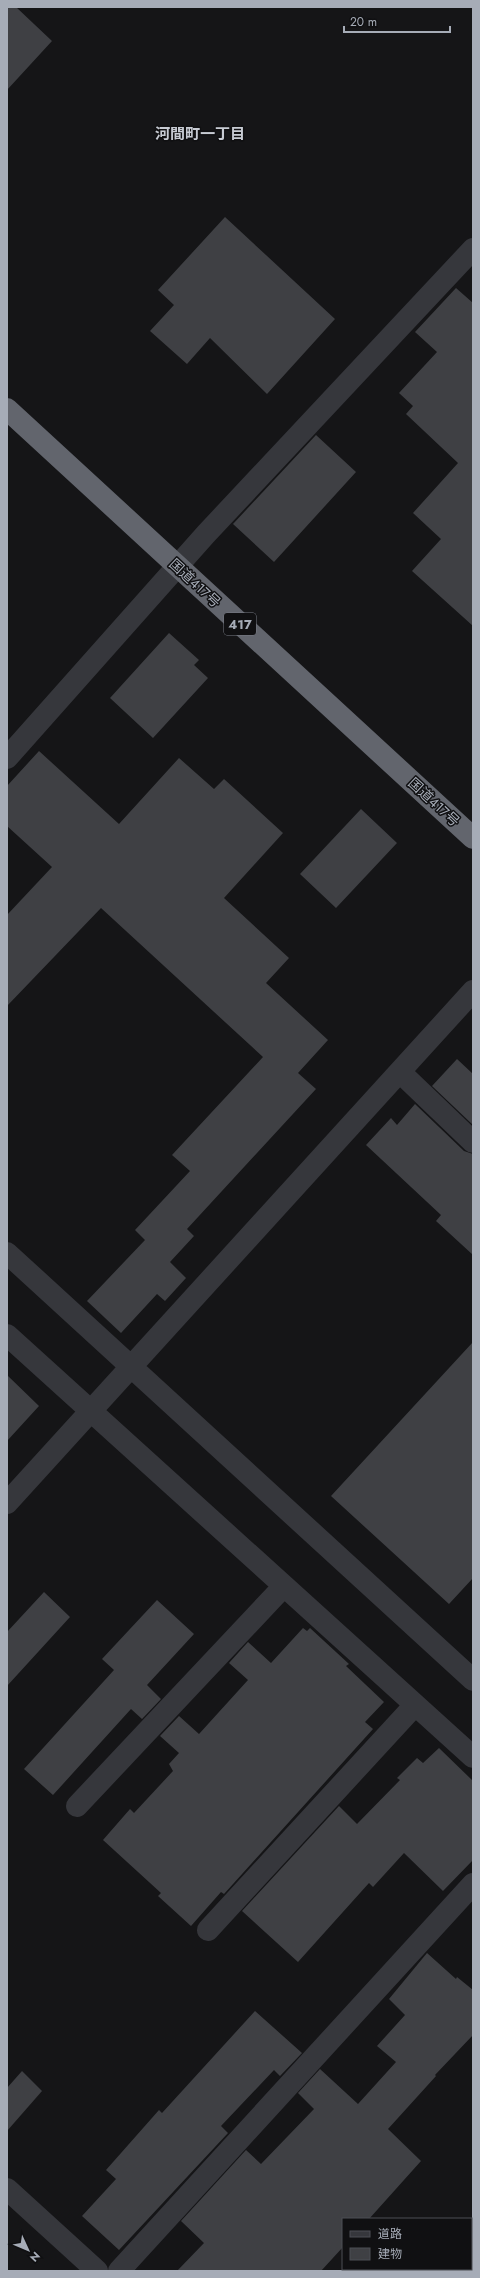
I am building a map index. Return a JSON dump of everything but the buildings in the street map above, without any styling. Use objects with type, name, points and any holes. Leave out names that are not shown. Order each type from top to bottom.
[{"type":"highway","name":"国道417号","points":[[7,409],[473,838]]},
{"type":"street","points":[[7,758],[177,567],[473,249]]},
{"type":"street","points":[[7,1503],[473,991]]},
{"type":"street","points":[[400,1072],[473,1142]]},
{"type":"street","points":[[7,1253],[127,1371],[473,1680]]},
{"type":"street","points":[[7,1335],[98,1404],[284,1586],[473,1757]]},
{"type":"street","points":[[77,1806],[284,1586]]},
{"type":"street","points":[[208,1930],[415,1705]]},
{"type":"street","points":[[119,2271],[473,1884]]},
{"type":"street","points":[[7,2189],[97,2271]]},
{"type":"district","name":"河間町一丁目","points":[[200,134]]}]
